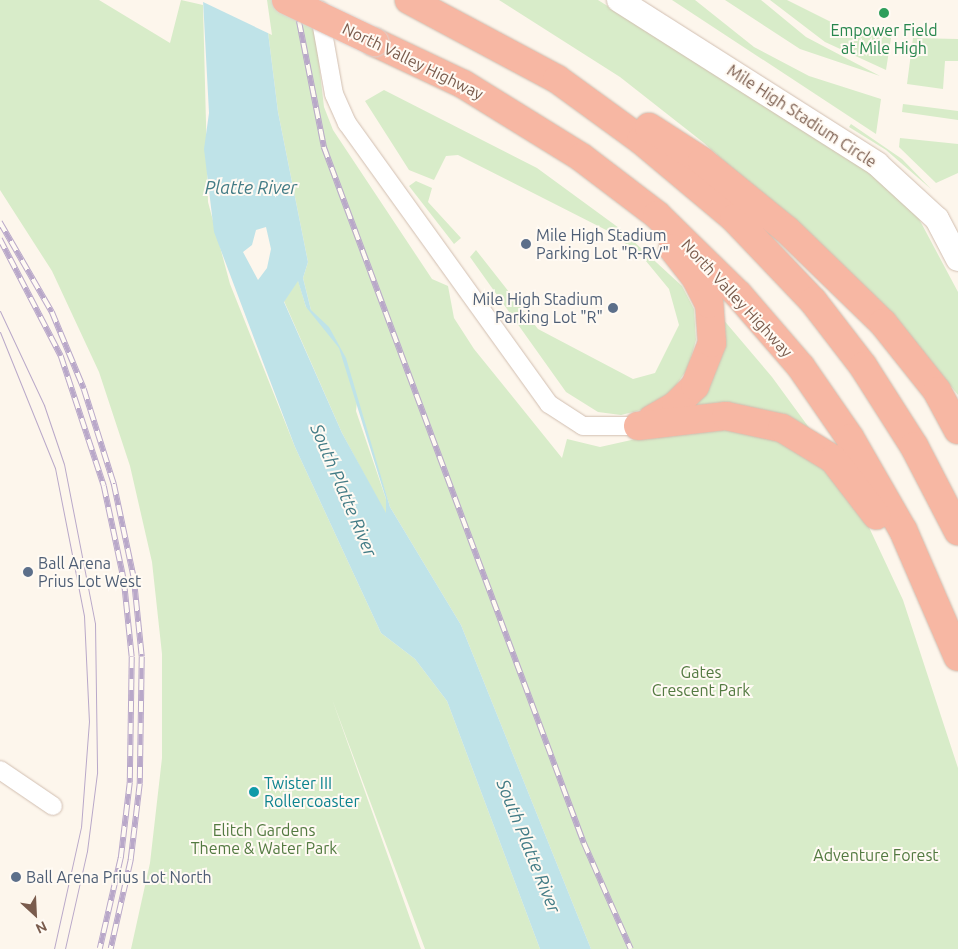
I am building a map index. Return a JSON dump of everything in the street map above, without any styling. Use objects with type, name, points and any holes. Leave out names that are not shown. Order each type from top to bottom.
[{"type":"highway","name":"North Valley Highway","points":[[286,0],[463,84],[538,128],[657,215],[738,294],[801,367],[850,438],[903,530],[958,657]]},
{"type":"highway","points":[[409,0],[523,59],[606,99],[702,161],[787,230],[883,323],[937,391],[958,430]]},
{"type":"highway","points":[[523,59],[641,140],[777,261],[839,334],[891,407],[958,532]]},
{"type":"highway","points":[[538,128],[662,237],[696,277],[709,304],[712,343],[703,373],[676,405],[638,426]]},
{"type":"highway","points":[[638,426],[700,416],[745,418],[789,430],[818,446],[847,474],[874,512],[958,674]]},
{"type":"street","points":[[318,0],[334,94],[347,123],[549,404],[583,426],[638,426]]},
{"type":"street","name":"Mile High Stadium Circle","points":[[619,0],[877,164],[933,214],[958,259]]},
{"type":"street","points":[[0,770],[53,806]]},
{"type":"green space","name":"Elitch Gardens Theme & Water Park","points":[[0,0],[99,0],[170,43],[181,0],[203,5],[208,202],[230,284],[295,447],[381,633],[415,659],[447,701],[540,949],[425,949],[332,699],[421,949],[131,949],[150,863],[162,758],[162,654],[152,562],[130,466],[99,372],[52,271],[0,190]]},
{"type":"green space","name":"Gates Crescent Park","points":[[264,0],[289,0],[313,12],[324,107],[333,130],[432,279],[448,286],[454,318],[474,349],[562,458],[567,439],[600,447],[685,428],[759,429],[828,466],[867,523],[903,600],[958,768],[958,949],[591,949],[461,625],[390,507],[357,402],[356,411],[386,499],[386,515],[342,433],[284,301],[298,280],[306,307],[311,310],[303,278],[308,262],[278,112]]},
{"type":"green space","points":[[499,0],[598,0],[871,172],[918,217],[958,292],[958,395],[891,312],[704,143],[620,77]]},
{"type":"green space","points":[[672,0],[695,0],[754,47],[809,76],[881,99],[876,134]]},
{"type":"green space","points":[[725,0],[761,0],[806,37],[880,76],[800,49]]},
{"type":"green space","points":[[770,0],[787,0],[839,26],[891,38],[886,70],[825,42]]},
{"type":"green space","points":[[913,38],[958,39],[958,61],[945,61],[943,89],[907,84]]},
{"type":"green space","points":[[384,90],[537,168],[619,228],[682,286],[694,309],[696,340],[688,368],[672,391],[645,409],[621,415],[598,412],[566,392],[470,257],[476,250],[538,329],[633,379],[655,373],[679,325],[669,289],[641,255],[610,232],[458,155],[446,156],[434,180],[409,170],[365,101]]},
{"type":"green space","points":[[903,104],[958,111],[958,120],[902,112]]},
{"type":"green space","points":[[851,124],[902,159],[931,189],[886,150],[849,127]]},
{"type":"green space","points":[[900,138],[958,144],[958,173],[936,183],[899,147]]},
{"type":"green space","points":[[416,181],[432,188],[428,202],[461,238],[454,244],[409,186]]},
{"type":"green space","points":[[716,311],[772,377],[810,429],[756,408],[694,409],[691,400]]},
{"type":"water","name":"Platte River","points":[[203,0],[264,0],[278,112],[308,262],[303,278],[311,310],[329,327],[346,358],[390,507],[461,625],[591,949],[540,949],[447,701],[415,659],[381,633],[295,447],[214,232],[204,149],[209,113]],"holes":[[[266,227],[271,249],[267,268],[258,280],[243,252],[252,245],[256,230]],[[298,281],[306,307],[339,348],[386,499],[386,513],[342,433],[284,302]]]},
{"type":"pier","points":[[267,0],[272,35],[201,1]]},
{"type":"tram line","points":[[0,311],[44,405],[64,464],[95,623],[97,773],[87,851],[65,949]]},
{"type":"tram line","points":[[0,332],[55,468],[84,616],[89,721],[81,827],[54,949]]},
{"type":"railway","points":[[295,0],[324,147],[584,843],[631,949]]},
{"type":"railway","points":[[0,222],[52,312],[84,389],[114,484],[134,578],[142,657],[140,784],[131,860],[111,949]]},
{"type":"railway","points":[[0,239],[61,356],[104,486],[124,580],[132,657],[130,783],[121,858],[100,949]]},
{"type":"place","name":"Empower Field at Mile High","points":[[884,13]]},
{"type":"place","name":"Mile High Stadium Parking Lot \"R-RV\"","points":[[526,244]]},
{"type":"place","name":"Mile High Stadium Parking Lot \"R\"","points":[[613,308]]},
{"type":"place","name":"Ball Arena Prius Lot West","points":[[28,572]]},
{"type":"place","name":"Twister III Rollercoaster","points":[[254,792]]},
{"type":"place","name":"Ball Arena Prius Lot North","points":[[16,877]]},
{"type":"water label","name":"South Platte River","points":[[344,490]]},
{"type":"water label","name":"South Platte River","points":[[529,846]]},
{"type":"park label","name":"Adventure Forest","points":[[876,855]]}]
